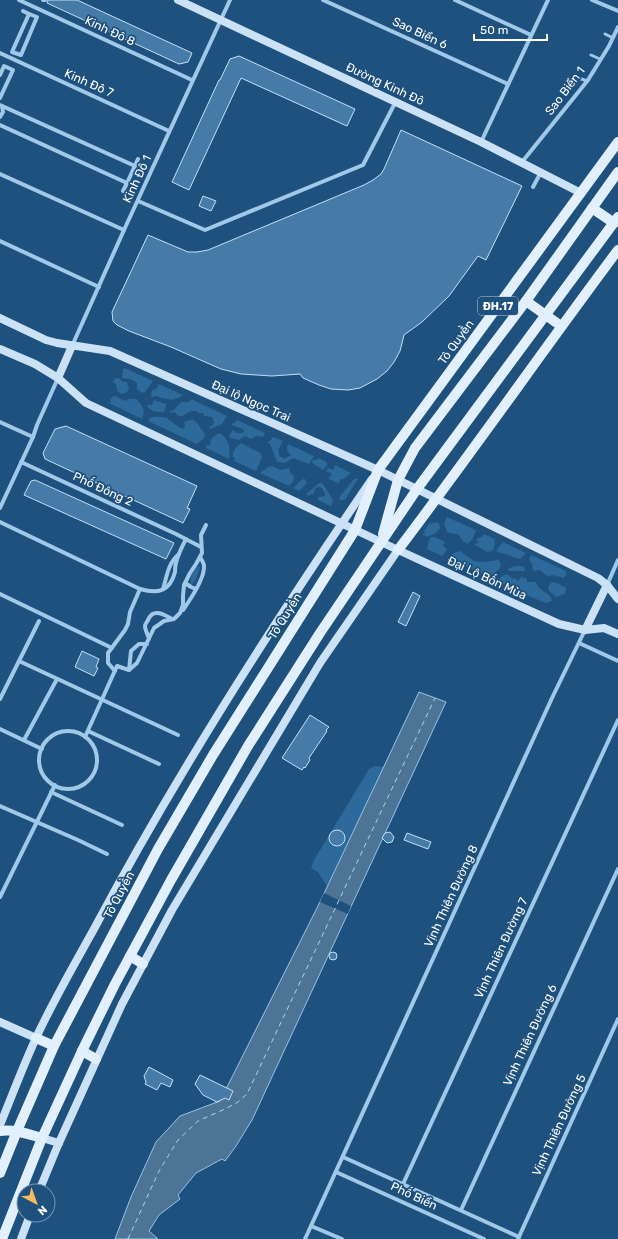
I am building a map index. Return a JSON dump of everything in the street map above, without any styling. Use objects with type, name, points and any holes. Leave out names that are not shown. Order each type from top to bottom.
[{"type":"main road","name":"Đường Kinh Đô","points":[[178,0],[481,142],[581,193]]},
{"type":"main road","name":"Tô Quyền","points":[[0,1173],[54,1046],[158,848],[213,756],[355,530],[378,470],[618,142]]},
{"type":"main road","name":"ĐH.17","points":[[381,542],[398,480],[415,448],[526,301],[618,172]]},
{"type":"main road","points":[[2,1239],[42,1138],[82,1051],[130,956],[171,880],[248,746],[320,633],[381,542],[417,489],[616,220],[592,208]]},
{"type":"main road","points":[[42,1183],[96,1059],[143,964],[172,910],[320,663],[398,550],[437,499],[561,326],[618,250]]},
{"type":"main road","points":[[526,301],[561,326]]},
{"type":"main road","name":"Đại lộ Ngọc Trai","points":[[0,318],[46,340],[72,346],[110,351],[378,470],[417,489]]},
{"type":"main road","points":[[58,378],[72,346]]},
{"type":"main road","points":[[0,349],[35,364],[58,378],[86,403],[381,542]]},
{"type":"main road","points":[[0,1125],[36,1038],[115,888],[146,834],[206,734],[287,606],[378,470]]},
{"type":"main road","points":[[417,489],[598,578],[607,585],[618,599]]},
{"type":"main road","name":"Đại Lộ Bốn Mùa","points":[[381,542],[559,624],[585,630],[604,628],[618,634]]},
{"type":"main road","points":[[585,630],[607,585]]},
{"type":"main road","points":[[130,956],[143,964]]},
{"type":"main road","points":[[0,1022],[54,1046]]},
{"type":"main road","points":[[82,1051],[96,1059]]},
{"type":"main road","points":[[0,1131],[17,1131],[59,1143]]},
{"type":"main road","points":[[21,1239],[27,1223]]},
{"type":"street","name":"Kinh Đô 8","points":[[19,0],[192,80]]},
{"type":"street","name":"Kinh Đô 1","points":[[72,346],[192,80],[230,0]]},
{"type":"street","name":"Sao Biển 6","points":[[323,0],[508,84]]},
{"type":"street","points":[[455,0],[531,35]]},
{"type":"street","points":[[481,142],[548,0]]},
{"type":"street","points":[[592,0],[618,11]]},
{"type":"street","points":[[23,12],[29,14],[38,17],[20,55],[12,52],[29,14]]},
{"type":"street","name":"Sao Biển 1","points":[[522,162],[587,81],[618,27]]},
{"type":"street","name":"Kinh Đô 7","points":[[0,53],[170,131]]},
{"type":"street","points":[[0,75],[4,66],[13,70],[0,98]]},
{"type":"street","points":[[138,201],[206,230],[363,165],[395,102]]},
{"type":"street","points":[[0,117],[3,112],[1,105]]},
{"type":"street","points":[[1,105],[135,166]]},
{"type":"street","points":[[0,125],[127,183]]},
{"type":"street","points":[[123,191],[138,160]]},
{"type":"street","points":[[533,187],[541,172]]},
{"type":"street","points":[[0,174],[124,230]]},
{"type":"street","points":[[0,241],[98,287]]},
{"type":"street","points":[[0,508],[33,437],[58,378]]},
{"type":"street","points":[[0,422],[33,437]]},
{"type":"street","name":"Phố Đông 2","points":[[21,462],[201,547]]},
{"type":"street","points":[[0,493],[6,495]]},
{"type":"street","points":[[0,522],[140,589],[150,592],[163,590],[171,583],[179,554],[186,539]]},
{"type":"street","points":[[180,613],[183,605],[182,596],[185,583],[202,553],[201,535],[206,524]]},
{"type":"street","points":[[163,590],[168,570],[173,559],[179,554]]},
{"type":"street","points":[[130,670],[137,663],[154,628],[164,621],[174,619],[180,613],[196,589],[202,575],[204,565],[200,556]]},
{"type":"street","points":[[607,585],[618,560]]},
{"type":"street","points":[[185,583],[191,588],[196,589]]},
{"type":"street","points":[[115,671],[108,663],[108,654],[128,624],[130,612],[140,589]]},
{"type":"street","points":[[0,594],[112,648]]},
{"type":"street","points":[[149,639],[145,627],[148,618],[156,612],[172,619]]},
{"type":"street","points":[[0,699],[39,620]]},
{"type":"street","name":"Vịnh Thiên Đường 8","points":[[305,1239],[344,1157],[552,698],[585,630]]},
{"type":"street","points":[[579,643],[618,661]]},
{"type":"street","points":[[130,670],[131,651],[139,644],[146,644]]},
{"type":"street","points":[[19,661],[178,735]]},
{"type":"street","points":[[85,737],[117,666],[130,670]]},
{"type":"street","points":[[24,740],[57,679]]},
{"type":"street","name":"Vịnh Thiên Đường 7","points":[[403,1184],[618,720]]},
{"type":"street","points":[[0,729],[42,749]]},
{"type":"street","points":[[64,731],[74,732],[85,737],[90,740],[95,749],[97,758],[96,768],[92,777],[85,784],[76,788],[66,789],[49,782],[43,774],[40,766],[42,749],[48,740],[55,734],[64,731]]},
{"type":"street","points":[[88,731],[159,764]]},
{"type":"street","points":[[0,897],[55,785]]},
{"type":"street","points":[[51,792],[122,825]]},
{"type":"street","points":[[0,806],[107,854]]},
{"type":"street","name":"Vịnh Thiên Đường 6","points":[[461,1210],[618,869]]},
{"type":"street","name":"Vịnh Thiên Đường 5","points":[[518,1238],[618,1019]]},
{"type":"street","points":[[344,1157],[461,1210],[518,1238]]},
{"type":"street","name":"Phố Biển","points":[[336,1172],[484,1239]]},
{"type":"street","points":[[311,1226],[342,1239]]},
{"type":"lane","points":[[605,34],[613,38]]},
{"type":"lane","points":[[591,55],[600,60]]},
{"type":"lane","points":[[576,77],[587,81]]},
{"type":"shaded area","points":[[125,368],[153,381],[145,392],[142,393],[137,389],[137,383],[131,379],[122,378],[123,369]]},
{"type":"shaded area","points":[[115,378],[127,382],[129,388],[127,392],[122,394],[117,391],[116,384],[113,382]]},
{"type":"shaded area","points":[[159,384],[183,395],[173,399],[156,396],[152,398],[152,390],[156,389]]},
{"type":"shaded area","points":[[114,396],[126,401],[128,399],[136,399],[143,408],[144,413],[142,419],[109,403],[111,401],[110,399]]},
{"type":"shaded area","points":[[191,399],[227,416],[222,424],[210,429],[209,426],[212,426],[214,422],[212,417],[204,416],[203,413],[191,411],[178,416],[174,412],[170,412],[174,410],[181,402],[189,402]]},
{"type":"shaded area","points":[[154,400],[166,404],[164,412],[154,411],[147,406],[149,404],[151,406]]},
{"type":"shaded area","points":[[151,417],[166,418],[183,429],[185,426],[184,422],[193,419],[205,434],[204,438],[197,444],[148,421]]},
{"type":"shaded area","points":[[237,420],[265,433],[263,437],[256,436],[251,439],[245,436],[239,440],[230,438],[229,436],[233,430],[237,433],[244,432],[243,429],[231,425]]},
{"type":"shaded area","points":[[220,433],[229,444],[229,459],[206,448],[206,444],[208,446],[210,445],[213,438]]},
{"type":"shaded area","points":[[273,437],[283,441],[278,450],[280,457],[284,459],[291,455],[287,450],[288,444],[314,456],[309,464],[293,458],[285,463],[277,462],[270,444],[267,442]]},
{"type":"shaded area","points":[[241,443],[260,453],[262,457],[256,471],[234,461],[234,451]]},
{"type":"shaded area","points":[[319,458],[327,462],[327,465],[323,470],[312,463],[313,460]]},
{"type":"shaded area","points":[[335,465],[351,473],[341,479],[338,484],[330,480],[328,476],[331,477],[331,473],[326,472],[328,468],[333,470]]},
{"type":"shaded area","points":[[272,466],[280,470],[289,468],[291,474],[294,476],[293,482],[289,486],[260,473]]},
{"type":"shaded area","points":[[355,478],[359,480],[357,480],[345,500],[339,499],[340,496]]},
{"type":"shaded area","points":[[305,479],[307,483],[299,491],[293,488]]},
{"type":"shaded area","points":[[319,483],[322,483],[331,496],[333,501],[331,506],[318,500],[318,497],[325,496],[322,488],[320,487],[315,489],[314,494],[309,496],[306,494]]},
{"type":"shaded area","points":[[447,517],[476,530],[473,538],[467,544],[459,535],[447,532],[444,523]]},
{"type":"shaded area","points":[[437,522],[440,528],[436,533],[427,537],[422,534],[425,533],[424,531],[429,524]]},
{"type":"shaded area","points":[[484,534],[495,539],[494,548],[492,551],[487,552],[475,545],[476,543],[479,543],[476,539]]},
{"type":"shaded area","points":[[431,537],[435,537],[445,542],[443,545],[447,550],[442,556],[427,549]]},
{"type":"shaded area","points":[[503,542],[526,553],[520,559],[496,551]]},
{"type":"shaded area","points":[[460,551],[474,561],[483,562],[499,560],[501,565],[499,569],[490,577],[449,559],[453,554]]},
{"type":"shaded area","points":[[531,555],[564,570],[566,575],[563,578],[558,576],[555,577],[555,575],[547,576],[540,570],[533,571],[532,564],[529,559]]},
{"type":"shaded area","points":[[198,566],[200,567],[197,577],[191,585],[192,575]]},
{"type":"shaded area","points":[[516,566],[524,567],[525,571],[508,571],[509,568]]},
{"type":"shaded area","points":[[504,575],[508,575],[513,579],[515,578],[518,581],[521,577],[527,579],[527,582],[536,582],[539,588],[550,596],[552,600],[545,603],[496,581]]},
{"type":"shaded area","points":[[552,582],[563,587],[565,586],[565,594],[556,597],[548,590],[549,585]]},
{"type":"shaded area","points":[[419,692],[446,702],[252,1120],[225,1161],[222,1159],[196,1173],[178,1195],[180,1199],[159,1215],[149,1231],[158,1239],[115,1239],[131,1197],[156,1142],[180,1116],[220,1101],[320,902]]},
{"type":"shaded area","points":[[375,766],[384,767],[327,886],[318,872],[311,868],[314,860],[369,769]]},
{"type":"pier","points":[[324,893],[351,906],[348,914],[320,902]]},
{"type":"building","points":[[48,0],[77,0],[192,53],[188,62],[179,64],[47,3]]},
{"type":"building","points":[[239,56],[355,109],[347,126],[241,78],[189,190],[172,182],[230,59]]},
{"type":"building","points":[[401,130],[522,186],[486,260],[478,256],[449,296],[422,322],[404,335],[400,351],[394,362],[387,371],[377,379],[360,388],[348,390],[331,389],[319,385],[303,378],[300,374],[272,376],[241,374],[221,369],[171,347],[129,331],[117,325],[113,321],[112,312],[148,235],[188,252],[208,250],[373,180],[381,174],[384,169]]},
{"type":"building","points":[[203,196],[216,201],[211,211],[199,206]]},
{"type":"building","points":[[66,426],[197,486],[187,508],[190,509],[183,523],[45,459],[43,453],[55,429]]},
{"type":"building","points":[[35,480],[174,543],[166,559],[24,495],[31,481]]},
{"type":"building","points":[[413,592],[420,596],[406,626],[398,622]]},
{"type":"building","points":[[82,651],[99,659],[96,667],[98,668],[94,676],[75,667]]},
{"type":"building","points":[[310,715],[329,727],[309,758],[310,760],[305,768],[304,767],[302,770],[282,758]]},
{"type":"building","points":[[334,830],[340,830],[345,835],[343,844],[340,846],[334,846],[329,841],[329,835]]},
{"type":"building","points":[[390,832],[394,837],[392,842],[387,843],[382,838],[385,833]]},
{"type":"building","points":[[407,833],[431,842],[428,849],[404,840]]},
{"type":"building","points":[[333,952],[336,953],[336,959],[333,960],[330,959],[329,956],[330,953]]},
{"type":"building","points":[[149,1067],[173,1080],[170,1087],[161,1083],[157,1090],[145,1084],[146,1082],[144,1076]]},
{"type":"building","points":[[200,1075],[233,1091],[229,1100],[225,1098],[217,1102],[203,1095],[195,1084]]},
{"type":"ferry route","points":[[128,1239],[159,1171],[178,1140],[198,1121],[238,1102],[247,1094],[435,698]]}]
